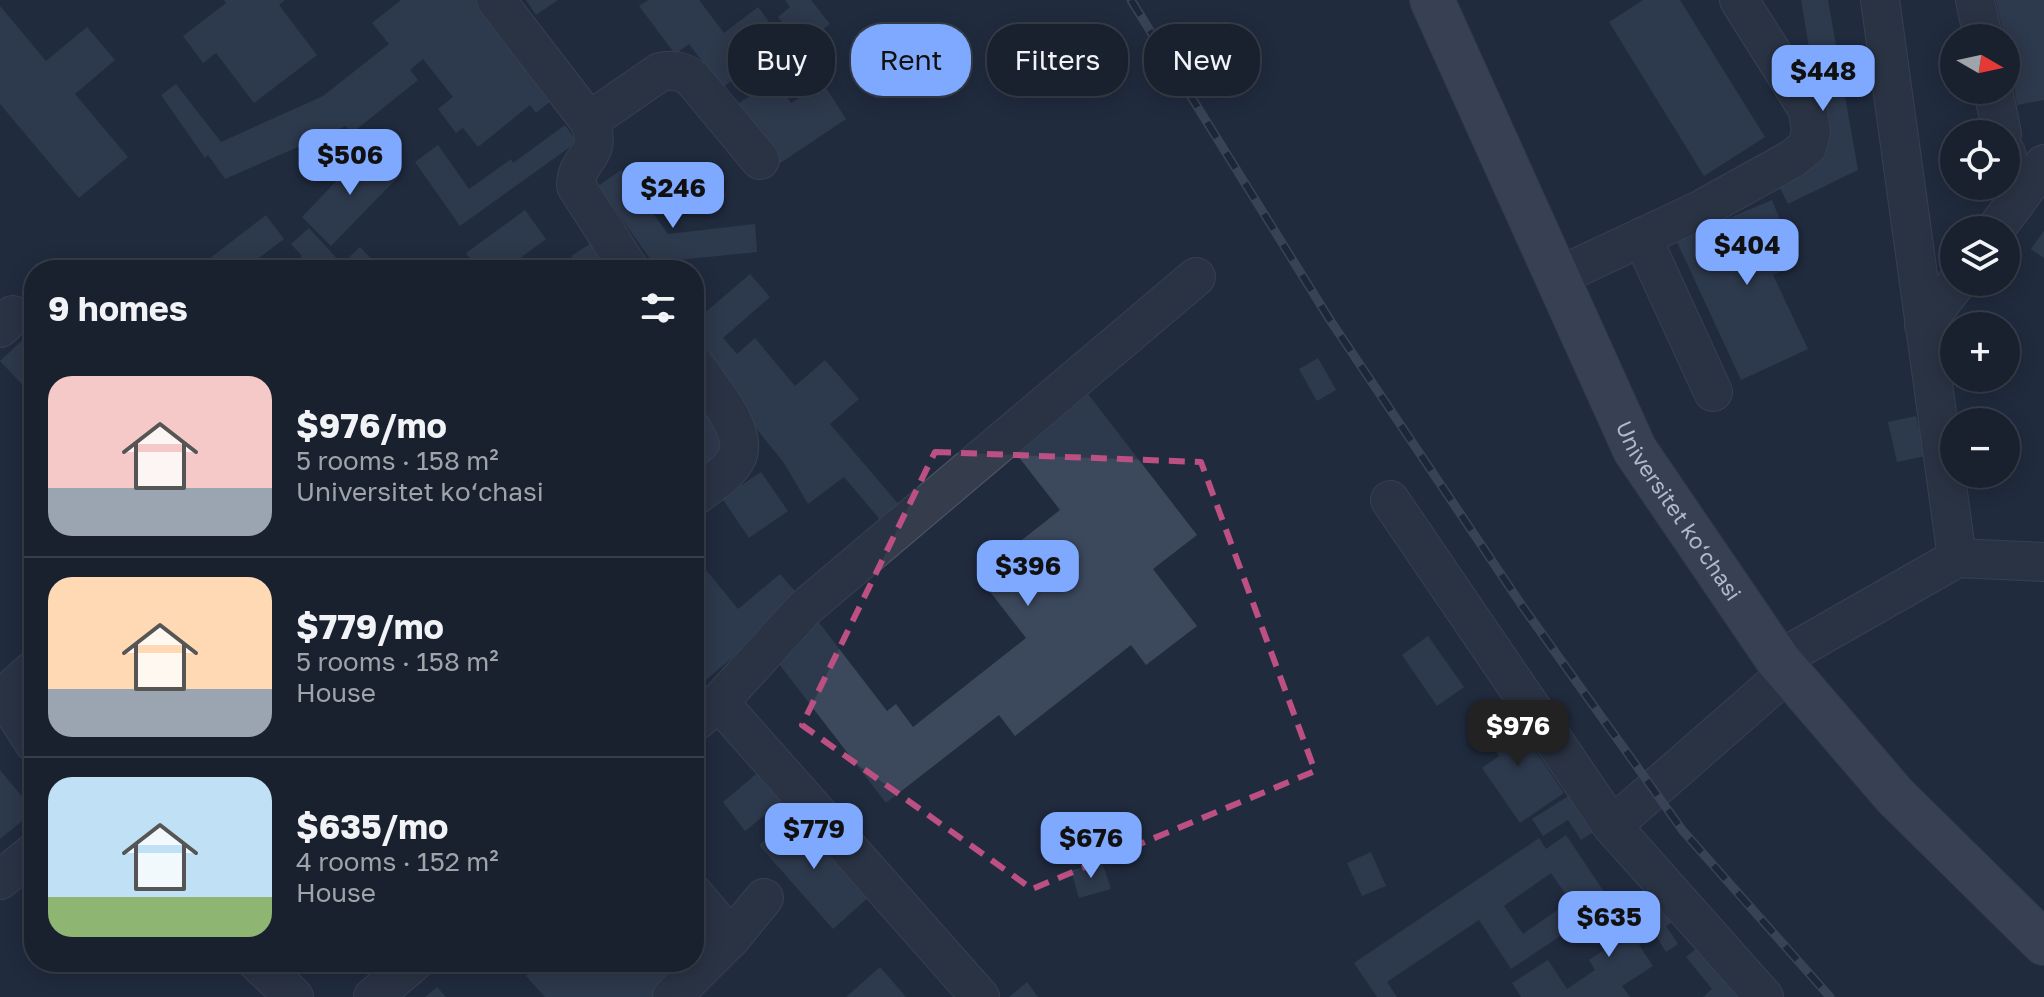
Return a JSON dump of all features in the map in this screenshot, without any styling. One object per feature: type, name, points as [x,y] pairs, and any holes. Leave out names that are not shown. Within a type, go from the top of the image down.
[{"type":"main road","name":"Universitet kо‘chasi","points":[[1432,0],[1635,450],[1783,666],[1895,796],[2044,943]]},
{"type":"street","points":[[496,0],[589,121],[595,135],[594,144],[578,173],[576,186],[624,260]]},
{"type":"street","points":[[1557,277],[1713,203],[1792,159],[1807,147],[1811,132],[1808,110],[1739,0]]},
{"type":"street","points":[[1880,0],[1957,558]]},
{"type":"street","points":[[1975,0],[1980,24]]},
{"type":"street","points":[[589,121],[660,72],[671,70],[692,78],[760,160]]},
{"type":"street","points":[[2006,216],[2044,164]]},
{"type":"street","points":[[1642,237],[1713,392]]},
{"type":"street","points":[[980,997],[706,712],[805,608],[1196,277]]},
{"type":"street","points":[[1924,325],[1946,296]]},
{"type":"street","points":[[704,379],[734,423],[741,439],[736,459],[704,489]]},
{"type":"street","points":[[1390,500],[1612,826],[1764,997]]},
{"type":"street","points":[[1612,826],[1783,666],[1957,558],[2044,562]]},
{"type":"street","points":[[24,676],[2,690],[24,726]]},
{"type":"street","points":[[0,880],[24,860]]},
{"type":"street","points":[[704,965],[764,898]]},
{"type":"street","points":[[704,906],[731,938]]},
{"type":"street","points":[[268,972],[294,997]]},
{"type":"street","points":[[371,985],[395,972]]},
{"type":"street","points":[[672,997],[697,972]]},
{"type":"highlighted area","points":[[935,452],[1201,462],[1315,771],[1032,889],[802,725]]},
{"type":"building","points":[[224,0],[285,0],[279,5],[317,55],[254,103],[216,53],[203,63],[183,36],[226,3]]},
{"type":"building","points":[[401,0],[480,0],[552,100],[536,113],[530,105],[478,147],[463,128],[456,133],[438,109],[453,97],[423,59],[410,70],[418,80],[352,133],[346,126],[225,179],[208,155],[205,158],[161,95],[176,84],[221,142],[323,96],[389,44],[372,23]]},
{"type":"building","points":[[526,0],[558,0],[536,15]]},
{"type":"building","points":[[648,0],[699,0],[724,33],[728,30],[728,84],[722,88],[689,44],[675,54],[639,6]]},
{"type":"building","points":[[785,0],[811,0],[830,24],[784,24],[778,17],[790,7]]},
{"type":"building","points":[[1643,0],[1680,0],[1765,137],[1704,176],[1609,22]]},
{"type":"building","points":[[1801,0],[1828,0],[1858,170],[1788,204],[1776,180],[1824,137]]},
{"type":"building","points":[[1996,0],[2044,0],[2044,100],[2017,105],[2020,104],[2020,24],[2001,24]]},
{"type":"building","points":[[0,6],[46,61],[87,27],[115,60],[75,94],[128,157],[79,198],[0,104]]},
{"type":"building","points":[[758,7],[771,24],[736,24]]},
{"type":"building","points":[[750,96],[787,96],[791,103],[802,96],[831,96],[846,119],[776,166],[736,105]]},
{"type":"building","points":[[565,125],[577,142],[460,226],[415,162],[438,145],[469,189],[511,159],[513,163]]},
{"type":"building","points":[[364,152],[376,164],[382,158],[400,175],[331,246],[302,217]]},
{"type":"building","points":[[621,170],[668,234],[755,224],[757,252],[651,260],[598,186]]},
{"type":"building","points":[[1772,200],[1798,264],[1773,275],[1808,349],[1741,380],[1676,240]]},
{"type":"building","points":[[525,210],[546,239],[518,260],[471,260],[466,253]]},
{"type":"building","points":[[266,215],[284,239],[256,260],[208,260]]},
{"type":"building","points":[[309,228],[338,260],[298,260],[302,256],[291,244]]},
{"type":"building","points":[[2044,231],[2044,258],[2031,249]]},
{"type":"building","points":[[590,244],[600,260],[573,260],[571,256]]},
{"type":"building","points":[[360,247],[372,260],[346,260]]},
{"type":"building","points":[[750,274],[770,297],[723,338],[737,354],[755,338],[795,386],[825,360],[859,399],[830,424],[901,507],[882,522],[844,477],[808,504],[784,463],[704,364],[704,313]]},
{"type":"building","points":[[24,338],[24,387],[0,361]]},
{"type":"building","points":[[1318,358],[1336,390],[1317,401],[1299,369]]},
{"type":"building","points":[[1088,394],[1197,535],[1153,569],[1197,626],[1146,665],[1131,645],[1015,736],[999,715],[886,803],[769,651],[814,616],[887,711],[896,704],[913,727],[1026,638],[977,575],[1060,510],[1014,451]]},
{"type":"building","points":[[704,409],[736,449],[704,476]]},
{"type":"building","points":[[1916,416],[1925,456],[1897,462],[1888,422]]},
{"type":"building","points":[[761,472],[788,511],[749,538],[722,498]]},
{"type":"building","points":[[707,571],[738,609],[780,574],[802,599],[704,682],[704,574]]},
{"type":"building","points":[[1428,636],[1464,687],[1437,706],[1402,655]]},
{"type":"building","points":[[1506,707],[1564,793],[1520,823],[1482,768],[1499,756],[1479,725]]},
{"type":"building","points":[[0,770],[24,799],[24,819],[0,839]]},
{"type":"building","points":[[761,770],[785,799],[745,831],[723,802]]},
{"type":"building","points":[[1578,790],[1602,827],[1581,840],[1568,820],[1543,836],[1532,819]]},
{"type":"building","points":[[795,813],[869,897],[833,929],[759,845]]},
{"type":"building","points":[[1566,835],[1611,902],[1511,969],[1479,920],[1387,982],[1397,997],[1377,997],[1354,963],[1539,838],[1546,849]],"holes":[[[1551,873],[1570,901],[1523,934],[1504,906]]]},
{"type":"building","points":[[1371,852],[1386,886],[1362,896],[1347,863]]},
{"type":"building","points":[[1102,862],[1111,889],[1079,898],[1071,871]]},
{"type":"building","points":[[1668,895],[1681,916],[1666,926],[1678,944],[1666,952],[1655,934],[1639,945],[1653,966],[1622,986],[1630,997],[1521,997],[1512,983],[1548,960],[1567,989],[1595,970],[1589,960],[1612,945],[1606,936]]},
{"type":"building","points":[[1708,939],[1748,989],[1738,997],[1703,997],[1712,989],[1686,957]]},
{"type":"building","points":[[880,967],[906,997],[846,997]]},
{"type":"building","points":[[277,972],[299,972],[287,983]]},
{"type":"building","points":[[530,972],[684,972],[655,997],[545,997],[526,976]]},
{"type":"building","points":[[1027,982],[1038,997],[1009,997]]},
{"type":"building","points":[[437,987],[446,997],[425,997]]},
{"type":"railway","points":[[1131,0],[1330,320],[1523,607],[1683,831],[1830,997]]}]
